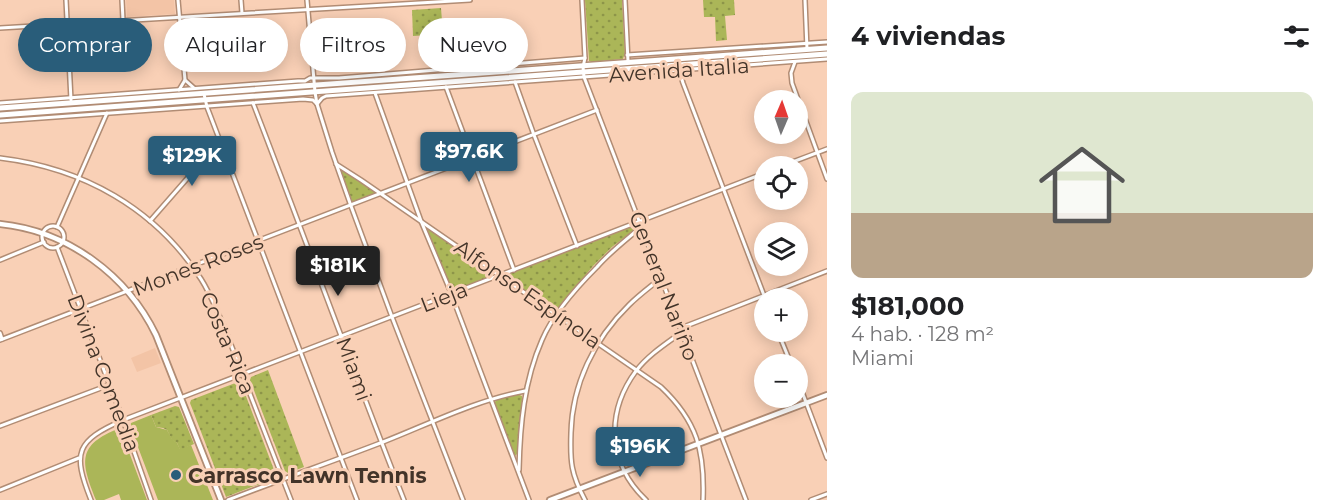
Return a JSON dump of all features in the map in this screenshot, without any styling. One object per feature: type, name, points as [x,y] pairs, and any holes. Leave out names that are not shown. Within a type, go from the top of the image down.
[{"type":"main road","name":"Avenida Italia","points":[[0,116],[139,108],[288,87],[317,90],[341,87],[359,79],[584,61],[595,64],[628,58],[806,46],[827,48]]},
{"type":"main road","name":"Avenida Italia","points":[[0,108],[142,96],[173,96],[206,100],[289,94],[310,88],[317,90],[341,87],[352,92],[827,54]]},
{"type":"street","points":[[66,0],[67,18]]},
{"type":"street","points":[[122,0],[123,18]]},
{"type":"street","points":[[173,96],[179,91],[184,80],[178,0]]},
{"type":"street","points":[[241,0],[242,13]]},
{"type":"street","points":[[308,0],[317,104],[351,206],[463,500]]},
{"type":"street","points":[[152,19],[470,0]]},
{"type":"street","points":[[582,0],[584,75]]},
{"type":"street","points":[[625,0],[628,58]]},
{"type":"street","points":[[805,0],[806,46]]},
{"type":"street","points":[[362,1],[363,6]]},
{"type":"street","points":[[0,28],[18,27]]},
{"type":"street","name":"Avenida Italia","points":[[806,46],[827,42]]},
{"type":"street","name":"Avenida Italia","points":[[352,92],[375,93],[584,75],[604,77],[680,67],[827,59]]},
{"type":"street","points":[[795,62],[791,74],[792,83],[827,179]]},
{"type":"street","name":"Avenida Italia","points":[[595,64],[596,71]]},
{"type":"street","points":[[680,67],[682,83],[761,288]]},
{"type":"street","points":[[69,72],[71,101]]},
{"type":"street","name":"General Nariño","points":[[584,75],[746,500]]},
{"type":"street","name":"Avenida Italia","points":[[142,96],[314,78],[341,87]]},
{"type":"street","points":[[184,80],[206,100],[357,500]]},
{"type":"street","points":[[515,82],[577,246]]},
{"type":"street","points":[[288,87],[289,94]]},
{"type":"street","name":"Avenida Italia","points":[[206,100],[253,103],[303,99],[313,100],[317,104],[341,87]]},
{"type":"street","points":[[446,87],[514,270]]},
{"type":"street","points":[[375,93],[421,221],[529,500]]},
{"type":"street","name":"Avenida Italia","points":[[0,103],[71,101]]},
{"type":"street","name":"Miami","points":[[253,103],[404,500]]},
{"type":"street","points":[[57,227],[107,110]]},
{"type":"street","name":"Avenida Italia","points":[[0,121],[107,110]]},
{"type":"street","name":"Mones Roses","points":[[1,340],[597,111]]},
{"type":"street","points":[[150,221],[220,141]]},
{"type":"street","points":[[808,156],[827,149]]},
{"type":"street","name":"Costa Rica","points":[[0,158],[42,165],[79,177],[112,194],[150,221],[172,243],[210,296],[223,324],[291,500]]},
{"type":"street","name":"Alfonso Espínola","points":[[336,164],[638,369],[661,387],[677,403],[696,434],[704,469],[703,500]]},
{"type":"street","name":"Lieja","points":[[80,458],[90,438],[123,420],[754,177]]},
{"type":"street","points":[[0,224],[25,228],[63,242],[96,261],[129,292],[153,328],[220,500]]},
{"type":"street","points":[[519,472],[525,392],[542,338],[557,315],[596,267],[642,226]]},
{"type":"street","points":[[49,227],[57,227],[64,235],[63,242],[57,247],[50,247],[44,242],[43,234],[49,227]]},
{"type":"street","points":[[0,260],[44,242]]},
{"type":"street","name":"Divina Comedia","points":[[57,247],[151,500]]},
{"type":"street","points":[[786,288],[827,271]]},
{"type":"street","points":[[585,500],[574,479],[571,462],[572,414],[583,372],[598,343],[628,306],[662,278]]},
{"type":"street","points":[[646,500],[624,472],[615,445],[615,425],[624,392],[638,369],[682,330],[754,301]]},
{"type":"street","points":[[0,333],[1,340]]},
{"type":"street","points":[[0,426],[109,385]]},
{"type":"street","points":[[228,500],[491,400],[525,392]]},
{"type":"street","points":[[808,403],[827,395]]},
{"type":"street","points":[[808,405],[825,446],[827,458]]},
{"type":"street","points":[[550,500],[794,408]]},
{"type":"street","points":[[0,490],[80,458],[81,471],[90,500]]},
{"type":"street","points":[[811,500],[827,494]]},
{"type":"shaded area","points":[[126,0],[174,0],[175,14],[127,17]]},
{"type":"shaded area","points":[[155,348],[161,363],[137,372],[131,358]]},
{"type":"green space","points":[[585,0],[622,0],[625,53],[623,59],[589,61]]},
{"type":"green space","points":[[703,0],[734,0],[735,15],[725,16],[727,40],[716,41],[715,17],[704,17]]},
{"type":"green space","points":[[441,8],[442,18],[418,18],[418,36],[413,36],[412,10]]},
{"type":"green space","points":[[340,168],[376,191],[376,194],[359,201],[352,201]]},
{"type":"green space","points":[[634,225],[633,231],[593,266],[556,311],[506,278],[507,274]]},
{"type":"green space","points":[[429,227],[496,275],[452,291],[427,229]]},
{"type":"green space","points":[[268,370],[304,467],[288,473],[285,471],[250,380],[251,377]]},
{"type":"green space","points":[[238,382],[241,383],[276,475],[275,478],[226,497],[190,403],[191,400]]},
{"type":"green space","points":[[517,394],[522,396],[522,400],[515,456],[494,404],[496,400]]},
{"type":"green space","points":[[175,406],[179,407],[194,444],[180,450],[167,430],[156,427],[151,415]]},
{"type":"green space","name":"Carrasco Lawn Tennis","points":[[151,415],[156,427],[167,430],[180,449],[191,445],[213,500],[158,500],[130,426],[131,423]]},
{"type":"green space","points":[[120,428],[147,500],[121,500],[119,494],[104,500],[96,500],[91,487],[85,465],[89,448],[106,434]]},
{"type":"place","name":"Carrasco Lawn Tennis","points":[[176,475]]}]
